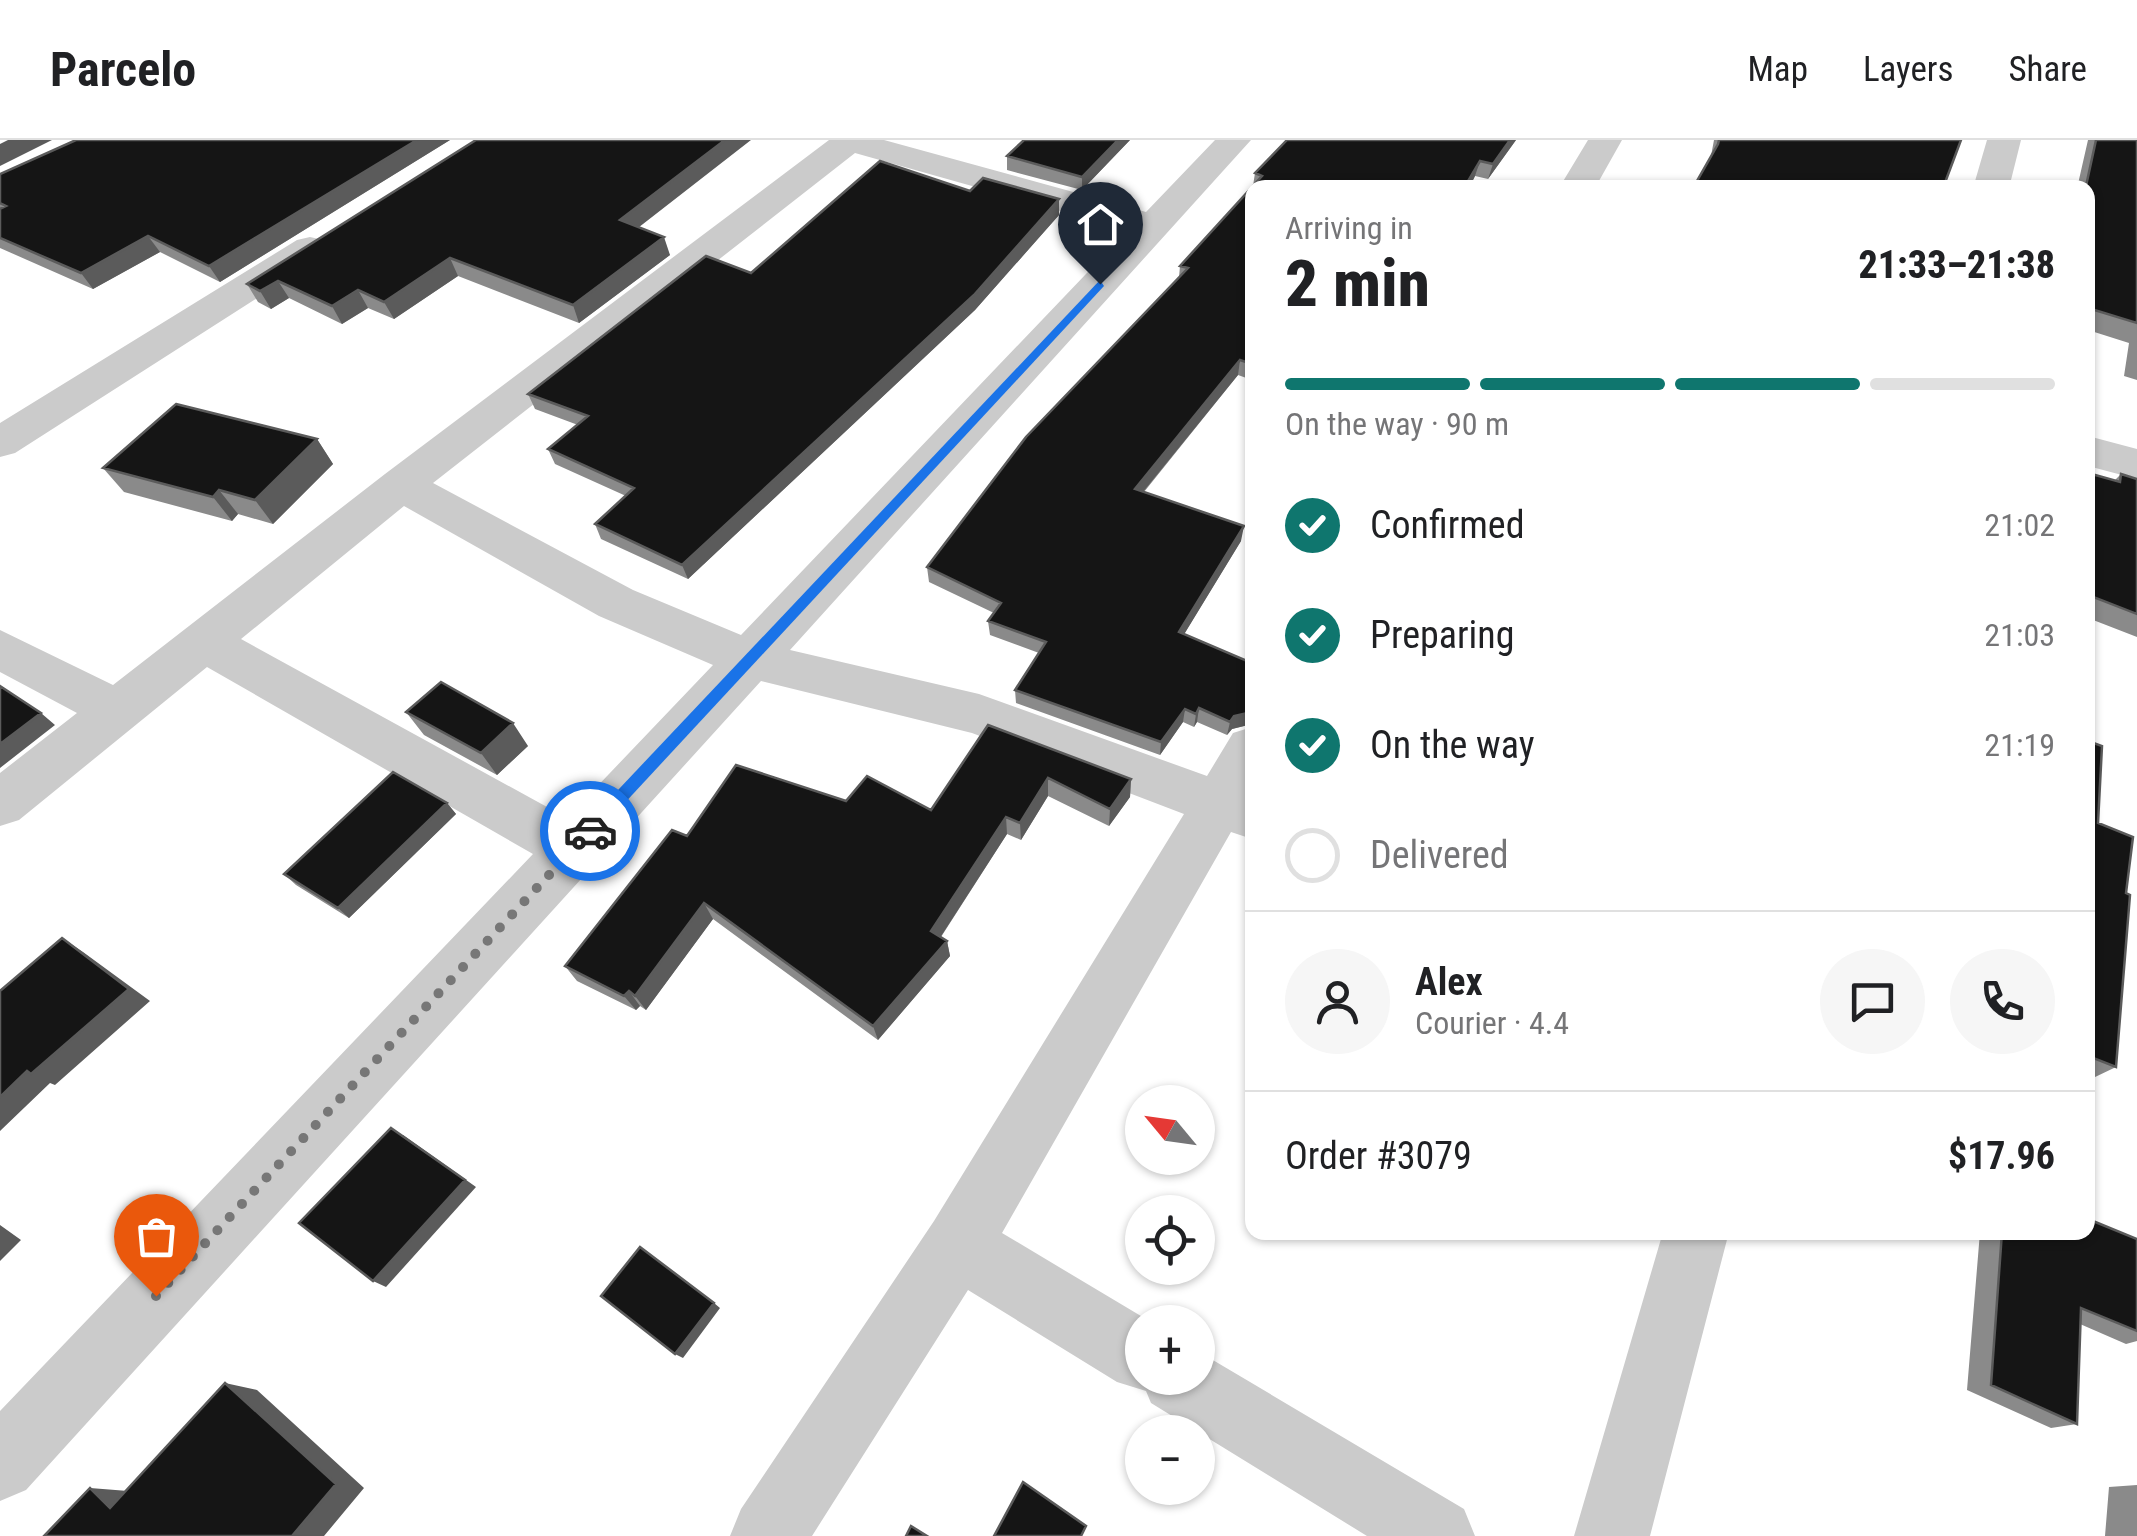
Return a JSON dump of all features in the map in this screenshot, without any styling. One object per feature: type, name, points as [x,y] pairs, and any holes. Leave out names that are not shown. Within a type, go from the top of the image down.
[{"type":"street","points":[[0,1464],[1234,140]]},
{"type":"street","points":[[1582,180],[1605,140]]},
{"type":"street","points":[[1993,180],[2004,140]]},
{"type":"street","points":[[0,804],[401,485],[850,141],[1154,226]]},
{"type":"street","points":[[0,443],[349,224]]},
{"type":"street","points":[[2095,453],[2137,464]]},
{"type":"street","points":[[401,485],[616,603],[748,659],[978,714],[1237,809]]},
{"type":"street","points":[[202,641],[573,849]]},
{"type":"street","points":[[0,648],[117,711]]},
{"type":"street","points":[[768,1536],[1237,809],[1245,776]]},
{"type":"street","points":[[1612,1536],[1694,1240]]},
{"type":"street","points":[[958,1245],[1125,1347]]},
{"type":"street","points":[[1204,1395],[1436,1536]]},
{"type":"building","points":[[76,140],[417,140],[209,266],[148,236],[81,273],[0,238],[0,209],[6,206],[0,203],[0,174]]},
{"type":"building","points":[[476,140],[725,140],[620,220],[664,237],[573,305],[450,258],[384,302],[358,290],[332,306],[278,281],[260,291],[247,284]]},
{"type":"building","points":[[1024,140],[1118,140],[1082,177],[1007,156]]},
{"type":"building","points":[[1287,140],[1510,140],[1493,164],[1480,161],[1469,180],[1258,180],[1262,176],[1255,173]]},
{"type":"building","points":[[1719,140],[1961,140],[1946,180],[1698,180]]},
{"type":"building","points":[[2096,140],[2137,140],[2137,323],[2095,310],[2095,180],[2087,180]]},
{"type":"building","points":[[880,161],[970,191],[983,178],[1059,199],[974,295],[682,565],[595,524],[634,488],[548,449],[588,416],[528,394],[706,256],[751,273]]},
{"type":"building","points":[[1245,195],[1245,362],[1240,360],[1135,489],[1244,526],[1179,632],[1245,660],[1245,714],[1234,716],[1230,722],[1199,708],[1196,714],[1185,709],[1161,742],[1015,690],[1046,642],[988,621],[1001,603],[927,567],[1026,437],[1188,268],[1180,266]]},
{"type":"building","points":[[176,404],[317,439],[255,500],[219,490],[213,497],[103,468]]},
{"type":"building","points":[[2121,474],[2137,479],[2137,614],[2095,598],[2095,475],[2120,482]]},
{"type":"building","points":[[441,682],[513,723],[481,753],[406,712]]},
{"type":"building","points":[[0,686],[41,713],[0,744]]},
{"type":"building","points":[[988,725],[1131,779],[1110,809],[1048,778],[1020,823],[1006,817],[931,931],[947,941],[873,1026],[704,903],[635,996],[629,991],[624,996],[565,966],[672,830],[687,836],[736,765],[846,801],[867,776],[931,810]]},
{"type":"building","points":[[2095,744],[2102,746],[2098,823],[2133,837],[2116,1067],[2095,1059]]},
{"type":"building","points":[[393,772],[447,803],[338,908],[284,874]]},
{"type":"building","points":[[62,938],[129,989],[0,1097],[0,991]]},
{"type":"building","points":[[391,1128],[465,1180],[373,1281],[299,1223]]},
{"type":"building","points":[[2095,1222],[2137,1239],[2137,1331],[2081,1308],[2077,1424],[1991,1385],[2001,1240],[2095,1240]]},
{"type":"building","points":[[640,1247],[714,1303],[675,1354],[601,1296]]},
{"type":"building","points":[[225,1383],[336,1484],[292,1536],[44,1536],[90,1488],[110,1508]]},
{"type":"building","points":[[1023,1482],[1086,1526],[1081,1536],[994,1536]]},
{"type":"building","points":[[911,1526],[927,1536],[906,1536]]},
{"type":"way so far","points":[[156,1296],[590,831]]},
{"type":"route","points":[[590,831],[1100,284]]}]
